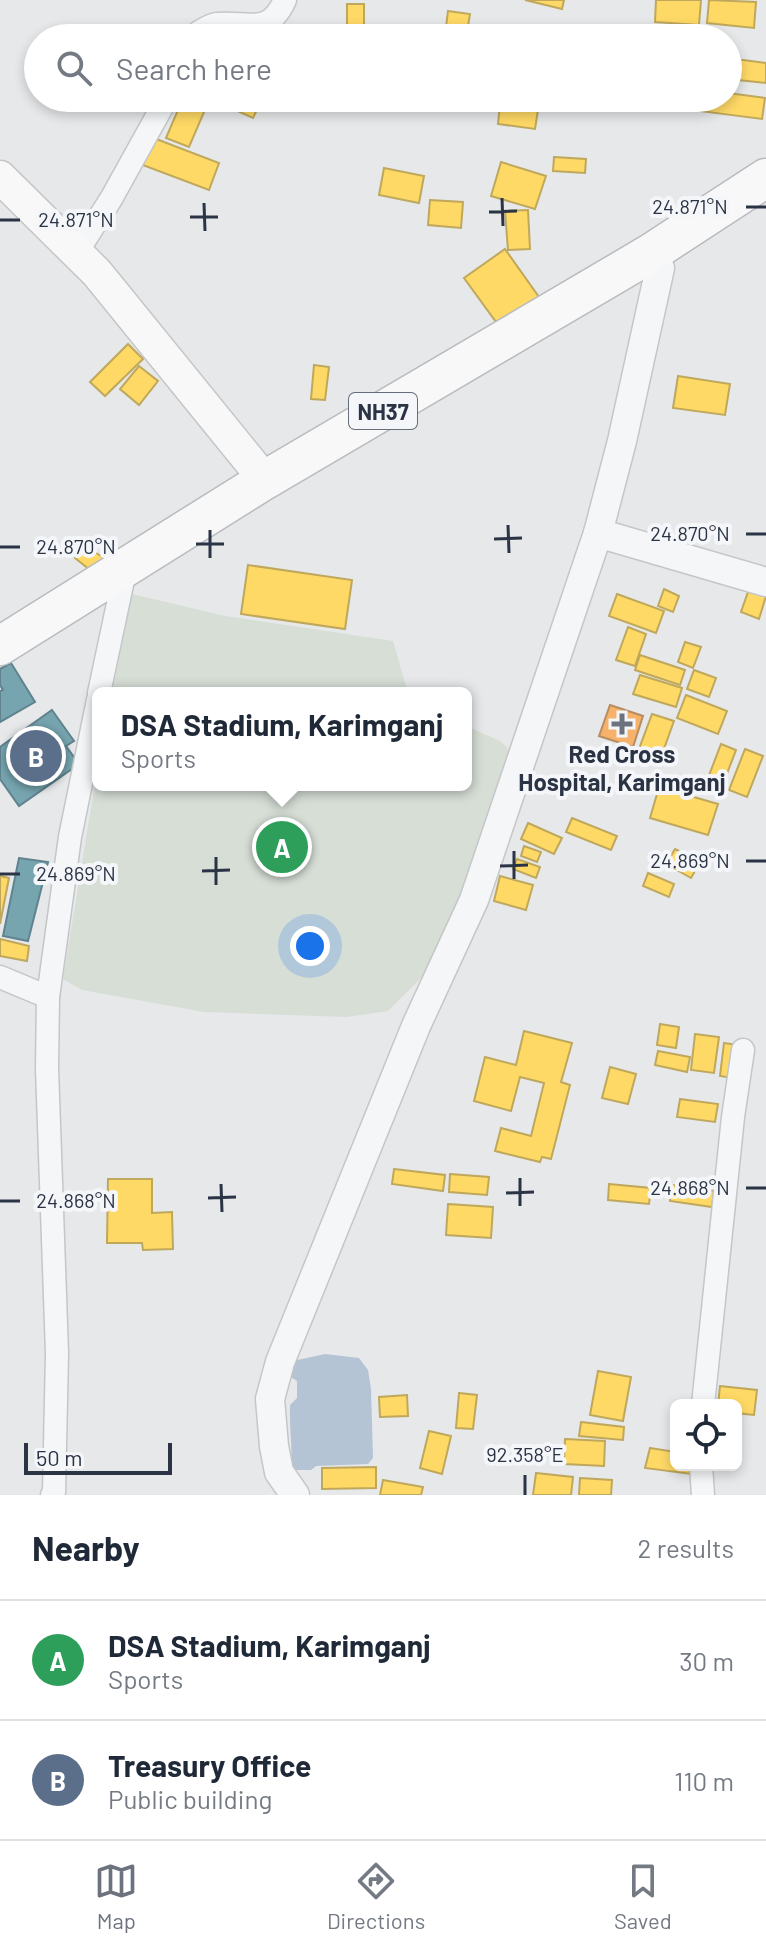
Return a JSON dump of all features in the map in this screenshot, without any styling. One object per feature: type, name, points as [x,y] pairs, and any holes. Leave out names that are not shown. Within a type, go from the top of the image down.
[{"type":"highway","name":"NH37","points":[[0,646],[265,480],[651,253],[766,178]]},
{"type":"main road","points":[[0,177],[97,273],[265,480]]},
{"type":"street","points":[[262,24],[278,16],[285,0]]},
{"type":"street","points":[[77,252],[133,162],[160,112]]},
{"type":"street","points":[[295,1495],[279,1472],[274,1446],[270,1399],[280,1362],[416,1026],[474,900],[598,533],[622,441],[660,268],[651,253]]},
{"type":"street","points":[[598,533],[766,582]]},
{"type":"street","points":[[100,687],[126,566]]},
{"type":"street","points":[[52,1495],[57,1353],[47,1068],[48,997],[70,837],[92,729]]},
{"type":"street","points":[[0,977],[48,997]]},
{"type":"street","points":[[704,1399],[733,1117],[743,1050]]},
{"type":"street","points":[[701,1471],[703,1495]]},
{"type":"shaded area","points":[[132,594],[225,616],[393,641],[406,687],[113,687]]},
{"type":"shaded area","points":[[472,729],[500,741],[515,755],[458,907],[429,970],[388,1011],[347,1017],[204,1012],[82,990],[63,979],[94,791],[472,791]]},
{"type":"water","points":[[325,1354],[359,1358],[368,1370],[373,1458],[368,1464],[291,1470],[290,1405],[297,1398],[297,1381],[289,1376],[288,1362]]},
{"type":"building: Homes","points":[[525,0],[564,0],[562,9]]},
{"type":"building: Homes","points":[[656,0],[701,0],[699,24],[655,22]]},
{"type":"building: Homes","points":[[709,0],[756,2],[754,28],[742,27],[742,24],[707,23]]},
{"type":"building: Homes","points":[[347,4],[364,4],[364,24],[347,24]]},
{"type":"building: Homes","points":[[448,11],[470,14],[468,24],[446,24]]},
{"type":"building: Homes","points":[[742,60],[766,63],[766,83],[742,80]]},
{"type":"building: Homes","points":[[742,95],[765,98],[762,119],[708,112],[742,112]]},
{"type":"building: Homes","points":[[177,112],[204,112],[189,147],[166,138]]},
{"type":"building: Homes","points":[[240,112],[256,112],[253,118]]},
{"type":"building: Homes","points":[[499,112],[538,112],[535,129],[498,124]]},
{"type":"building: Homes","points":[[151,137],[219,163],[209,190],[140,164]]},
{"type":"building: Homes","points":[[554,157],[586,159],[585,173],[553,171]]},
{"type":"building: Homes","points":[[501,162],[546,176],[535,209],[491,196]]},
{"type":"building: Homes","points":[[384,168],[424,176],[419,203],[379,195]]},
{"type":"building: Homes","points":[[430,200],[463,202],[461,228],[428,225]]},
{"type":"building: Homes","points":[[528,210],[530,249],[508,250],[505,211]]},
{"type":"building: Homes","points":[[505,249],[539,297],[499,326],[464,278]]},
{"type":"building: Homes","points":[[128,344],[143,359],[105,396],[90,382]]},
{"type":"building: Homes","points":[[314,365],[329,367],[325,400],[311,399]]},
{"type":"building: Homes","points":[[139,366],[158,381],[139,405],[120,389]]},
{"type":"building: Homes","points":[[678,376],[730,384],[725,415],[673,408]]},
{"type":"building: Homes","points":[[87,547],[104,558],[90,570],[75,558]]},
{"type":"building: Homes","points":[[248,565],[352,580],[345,629],[241,614]]},
{"type":"building: Homes","points":[[664,589],[679,596],[673,612],[658,606]]},
{"type":"building: Homes","points":[[749,589],[766,596],[759,619],[741,612]]},
{"type":"building: Homes","points":[[617,594],[664,611],[656,633],[609,616]]},
{"type":"building: Homes","points":[[628,627],[646,634],[635,666],[616,660]]},
{"type":"building: Homes","points":[[685,642],[701,647],[693,668],[678,662]]},
{"type":"building: Homes","points":[[640,655],[685,670],[680,685],[635,670]]},
{"type":"building: Homes","points":[[694,670],[716,678],[709,697],[687,689]]},
{"type":"building: Homes","points":[[640,675],[682,688],[676,707],[633,694]]},
{"type":"building: Homes","points":[[686,695],[727,711],[718,734],[677,718]]},
{"type":"building: Homes","points":[[652,714],[674,721],[661,757],[639,749]]},
{"type":"building: Homes","points":[[721,744],[736,750],[723,784],[708,778]]},
{"type":"building: Homes","points":[[745,749],[763,756],[747,797],[729,790]]},
{"type":"building: Homes","points":[[659,787],[718,804],[708,835],[650,818]]},
{"type":"building: Homes","points":[[572,818],[617,836],[611,850],[566,832]]},
{"type":"building: Homes","points":[[528,823],[562,838],[554,854],[521,839]]},
{"type":"building: Homes","points":[[524,846],[541,852],[537,862],[521,856]]},
{"type":"building: Homes","points":[[675,849],[700,862],[691,878],[666,864]]},
{"type":"building: Homes","points":[[517,859],[540,867],[536,878],[513,869]]},
{"type":"building: Homes","points":[[648,873],[674,884],[669,897],[643,886]]},
{"type":"building: Homes","points":[[0,876],[9,878],[0,924]]},
{"type":"building: Homes","points":[[500,876],[533,885],[526,910],[494,901]]},
{"type":"building: Homes","points":[[0,939],[29,946],[27,961],[0,956]]},
{"type":"building: Homes","points":[[660,1024],[679,1027],[676,1048],[657,1045]]},
{"type":"building: Homes","points":[[524,1031],[572,1043],[561,1082],[570,1085],[551,1159],[542,1157],[540,1162],[495,1151],[501,1128],[531,1136],[544,1083],[520,1077],[511,1111],[474,1101],[485,1057],[516,1065]]},
{"type":"building: Homes","points":[[695,1034],[719,1037],[714,1073],[691,1070]]},
{"type":"building: Homes","points":[[724,1043],[745,1046],[741,1079],[720,1076]]},
{"type":"building: Homes","points":[[658,1051],[690,1057],[687,1072],[655,1065]]},
{"type":"building: Homes","points":[[610,1067],[636,1074],[628,1104],[602,1098]]},
{"type":"building: Homes","points":[[680,1099],[718,1104],[715,1122],[677,1117]]},
{"type":"building: Homes","points":[[394,1169],[445,1175],[443,1191],[392,1184]]},
{"type":"building: Homes","points":[[450,1174],[489,1177],[487,1195],[449,1192]]},
{"type":"building: Homes","points":[[108,1179],[152,1179],[152,1213],[172,1212],[173,1249],[143,1250],[142,1243],[107,1243]]},
{"type":"building: Homes","points":[[609,1184],[651,1188],[649,1204],[608,1200]]},
{"type":"building: Homes","points":[[672,1185],[714,1191],[712,1207],[670,1201]]},
{"type":"building: Homes","points":[[448,1204],[493,1207],[491,1238],[446,1235]]},
{"type":"building: Homes","points":[[598,1371],[631,1377],[623,1421],[590,1415]]},
{"type":"building: Homes","points":[[720,1386],[757,1390],[754,1415],[742,1414],[742,1399],[719,1399]]},
{"type":"building: Homes","points":[[459,1393],[477,1395],[473,1429],[456,1428]]},
{"type":"building: Homes","points":[[407,1395],[408,1416],[380,1417],[379,1397]]},
{"type":"building: Homes","points":[[581,1422],[624,1427],[623,1440],[579,1436]]},
{"type":"building: Homes","points":[[429,1431],[451,1436],[442,1474],[420,1468]]},
{"type":"building: Homes","points":[[565,1439],[605,1441],[604,1466],[564,1464]]},
{"type":"building: Homes","points":[[650,1448],[670,1451],[670,1471],[700,1471],[699,1475],[645,1468]]},
{"type":"building: Homes","points":[[376,1467],[376,1488],[322,1489],[322,1468]]},
{"type":"building: Homes","points":[[536,1473],[573,1477],[571,1495],[533,1495]]},
{"type":"building: Homes","points":[[580,1478],[612,1480],[611,1495],[579,1495]]},
{"type":"building: Homes","points":[[383,1480],[423,1487],[421,1495],[380,1495]]},
{"type":"building: Health","points":[[610,705],[643,716],[633,747],[599,736]]},
{"type":"building: Public","points":[[11,663],[35,702],[0,722],[0,691],[3,690],[0,669]]},
{"type":"building: Public","points":[[52,710],[74,741],[66,746],[79,764],[19,806],[0,779],[0,747]]},
{"type":"building: Public","points":[[19,858],[48,862],[28,941],[3,936]]},
{"type":"place","name":"Red Cross Hospital, Karimganj","points":[[622,724]]},
{"type":"place","name":"Treasury Office","points":[[36,756]]},
{"type":"place","name":"DSA Stadium, Karimganj","points":[[282,847]]}]
